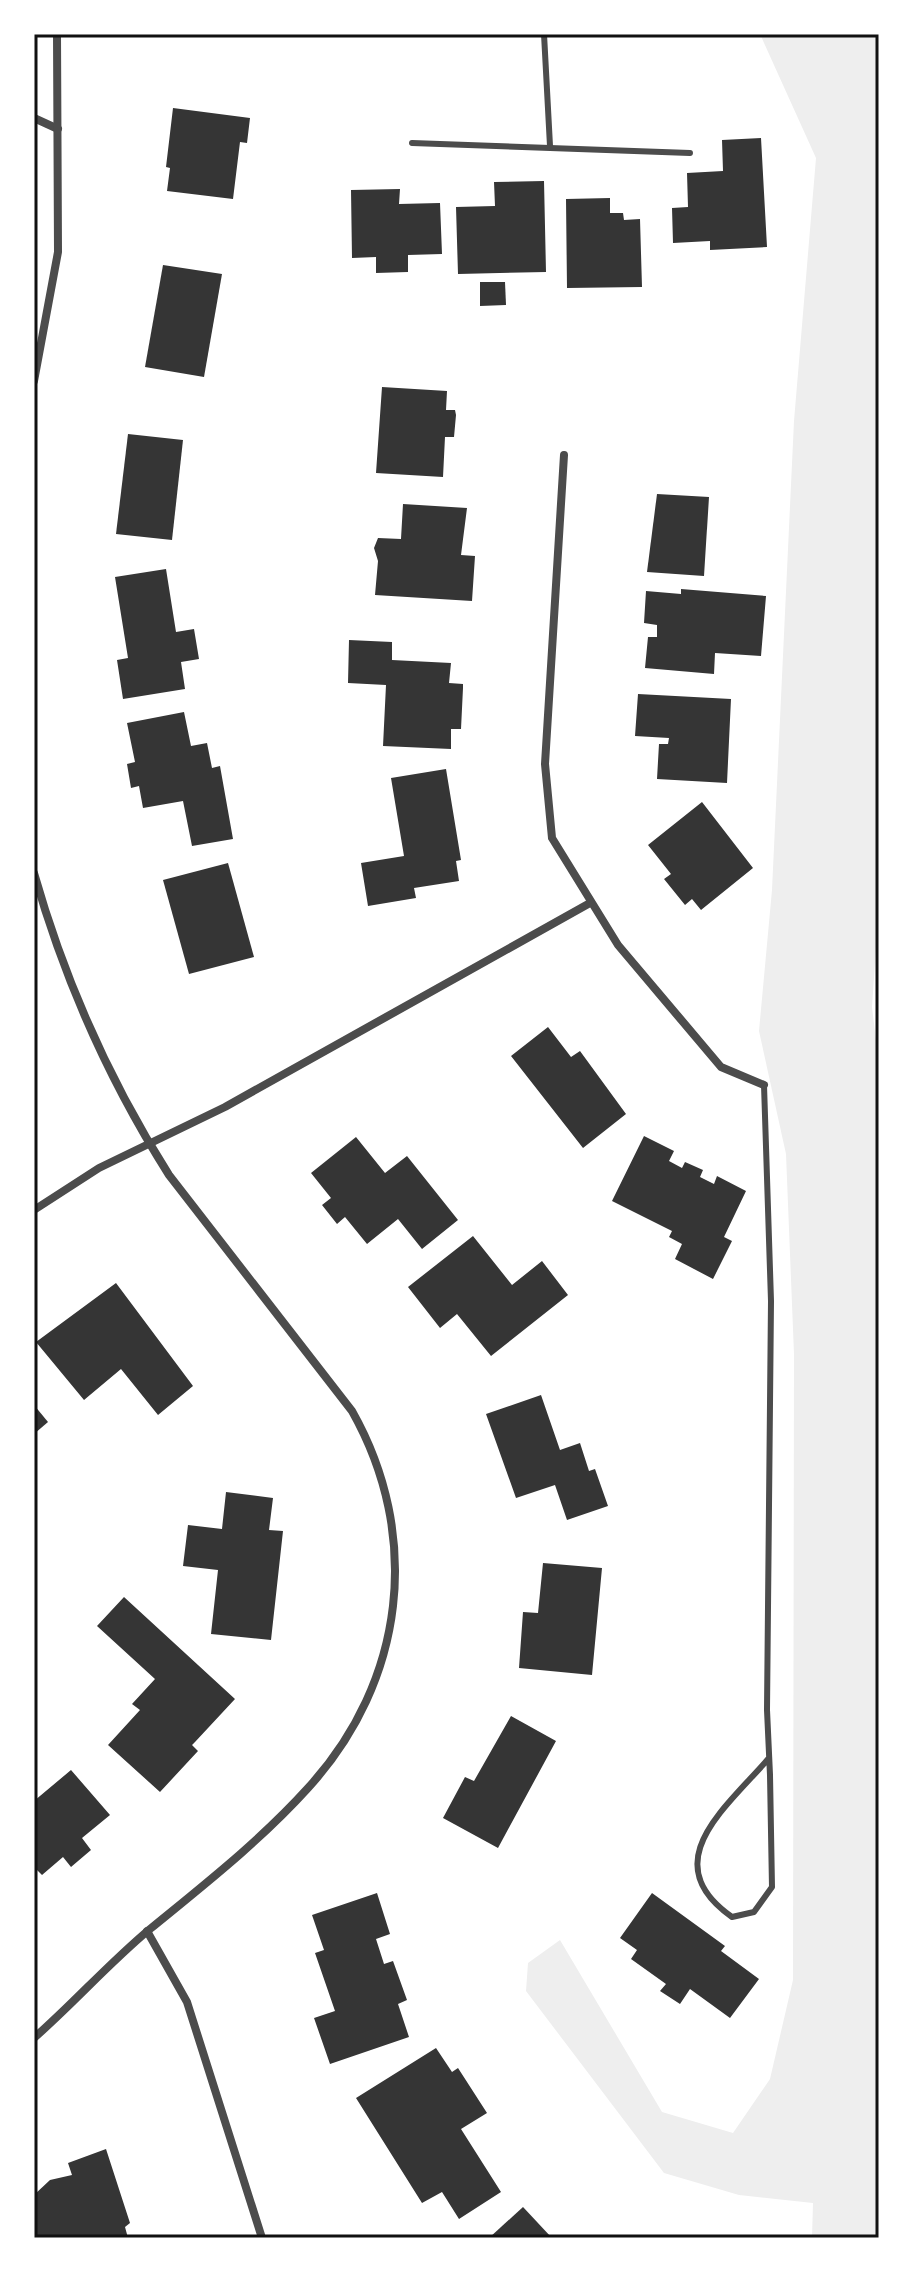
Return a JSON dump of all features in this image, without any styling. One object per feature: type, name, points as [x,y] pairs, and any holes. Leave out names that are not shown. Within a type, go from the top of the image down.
[{"type":"street","points":[[34,381],[58,252],[57,34]]},
{"type":"street","points":[[34,118],[58,129]]},
{"type":"street","points":[[564,455],[545,764],[552,838],[618,945],[721,1067],[764,1085]]},
{"type":"street","points":[[34,873],[67,980],[149,1144],[169,1175],[352,1411],[371,1445],[385,1483],[394,1522],[396,1562],[386,1643],[374,1682],[356,1720],[311,1785],[224,1872],[147,1931],[34,2038]]},
{"type":"street","points":[[34,1210],[99,1168],[225,1107],[590,903]]},
{"type":"street","points":[[147,1931],[187,2002],[262,2238]]},
{"type":"lane","points":[[544,34],[550,146]]},
{"type":"lane","points":[[412,143],[690,153]]},
{"type":"lane","points":[[764,1085],[771,1301],[767,1710],[769,1758],[772,1887],[754,1912],[732,1917],[710,1902],[695,1875],[703,1836],[769,1758]]},
{"type":"shaded area","points":[[760,34],[879,34],[879,903],[872,1007],[879,1066],[879,2238],[812,2238],[813,2203],[739,2195],[664,2173],[526,1991],[528,1963],[560,1940],[662,2112],[733,2133],[770,2079],[793,1980],[794,1354],[786,1154],[759,1031],[772,890],[794,421],[816,158]]},
{"type":"building","points":[[173,108],[250,118],[247,143],[240,142],[233,199],[167,191],[170,168],[166,167]]},
{"type":"building","points":[[761,138],[767,247],[710,250],[710,241],[673,243],[672,208],[688,207],[687,173],[723,171],[722,140]]},
{"type":"building","points":[[544,181],[546,272],[458,274],[456,207],[495,206],[494,182]]},
{"type":"building","points":[[400,189],[399,204],[440,203],[442,254],[408,255],[408,272],[376,273],[376,257],[352,258],[351,190]]},
{"type":"building","points":[[610,198],[610,213],[623,213],[624,220],[640,219],[642,287],[567,288],[566,199]]},
{"type":"building","points":[[163,265],[222,274],[204,377],[145,367]]},
{"type":"building","points":[[480,282],[505,282],[506,305],[480,306]]},
{"type":"building","points":[[382,387],[447,391],[446,410],[455,410],[456,415],[454,437],[445,437],[443,477],[376,473]]},
{"type":"building","points":[[128,434],[183,440],[172,540],[116,534]]},
{"type":"building","points":[[657,494],[709,497],[704,576],[647,572]]},
{"type":"building","points":[[403,504],[467,508],[461,555],[475,556],[472,601],[375,595],[378,561],[374,548],[378,538],[401,539]]},
{"type":"building","points":[[166,569],[176,632],[194,629],[199,659],[181,662],[185,689],[123,699],[117,660],[128,658],[115,577]]},
{"type":"building","points":[[681,589],[766,596],[761,656],[715,653],[714,674],[645,668],[648,637],[657,637],[657,625],[644,623],[646,591],[681,594]]},
{"type":"building","points":[[349,640],[392,642],[392,660],[451,663],[449,683],[463,684],[463,688],[461,729],[451,729],[451,749],[383,746],[386,685],[348,683]]},
{"type":"building","points":[[638,694],[731,699],[727,783],[657,779],[659,744],[668,744],[669,738],[635,736]]},
{"type":"building","points":[[184,712],[191,746],[207,743],[212,768],[220,766],[233,839],[192,846],[183,801],[143,808],[139,786],[131,788],[127,764],[135,762],[127,723]]},
{"type":"building","points":[[446,769],[461,860],[456,861],[459,881],[414,888],[416,898],[368,906],[361,863],[404,856],[391,778]]},
{"type":"building","points":[[702,802],[753,868],[701,910],[692,899],[685,905],[664,879],[671,874],[648,845]]},
{"type":"building","points":[[228,863],[254,957],[189,974],[163,880]]},
{"type":"building","points":[[548,1027],[571,1057],[580,1051],[626,1114],[583,1148],[511,1056]]},
{"type":"building","points":[[644,1136],[674,1151],[669,1161],[682,1168],[685,1162],[703,1170],[700,1177],[714,1184],[717,1176],[746,1191],[724,1237],[732,1241],[713,1279],[675,1259],[682,1244],[669,1237],[672,1231],[612,1201]]},
{"type":"building","points":[[356,1137],[385,1173],[407,1156],[458,1220],[422,1249],[398,1219],[367,1244],[345,1217],[337,1224],[322,1205],[331,1198],[311,1173]]},
{"type":"building","points":[[473,1236],[512,1285],[542,1261],[568,1295],[491,1356],[457,1314],[440,1328],[408,1287]]},
{"type":"building","points":[[116,1283],[193,1386],[158,1415],[121,1369],[84,1400],[36,1342]]},
{"type":"building","points":[[541,1395],[560,1450],[580,1443],[589,1471],[595,1469],[608,1506],[567,1520],[555,1485],[516,1498],[486,1414]]},
{"type":"building","points":[[34,1405],[48,1422],[34,1434]]},
{"type":"building","points":[[226,1492],[273,1498],[269,1530],[283,1531],[271,1640],[211,1634],[218,1570],[183,1566],[188,1525],[222,1529]]},
{"type":"building","points":[[543,1563],[602,1568],[592,1675],[519,1668],[523,1612],[538,1613]]},
{"type":"building","points":[[124,1597],[235,1699],[192,1745],[198,1751],[160,1792],[108,1745],[140,1710],[132,1704],[155,1679],[97,1626]]},
{"type":"building","points":[[511,1716],[556,1741],[498,1848],[443,1818],[465,1777],[474,1781]]},
{"type":"building","points":[[71,1770],[110,1815],[82,1838],[91,1850],[71,1867],[63,1857],[42,1875],[34,1867],[34,1801]]},
{"type":"building","points":[[377,1893],[390,1934],[376,1939],[384,1964],[393,1961],[407,2000],[398,2004],[409,2037],[330,2064],[314,2018],[335,2011],[315,1953],[324,1950],[312,1915]]},
{"type":"building","points":[[652,1893],[725,1946],[721,1951],[759,1979],[730,2018],[690,1989],[680,2004],[660,1991],[666,1984],[631,1959],[637,1950],[620,1938]]},
{"type":"building","points":[[436,2048],[452,2072],[458,2068],[487,2113],[461,2129],[501,2192],[459,2219],[442,2192],[422,2203],[356,2098]]},
{"type":"building","points":[[106,2149],[130,2223],[125,2227],[128,2238],[34,2238],[34,2195],[50,2180],[72,2175],[68,2163]]},
{"type":"building","points":[[523,2207],[552,2238],[489,2238]]}]
